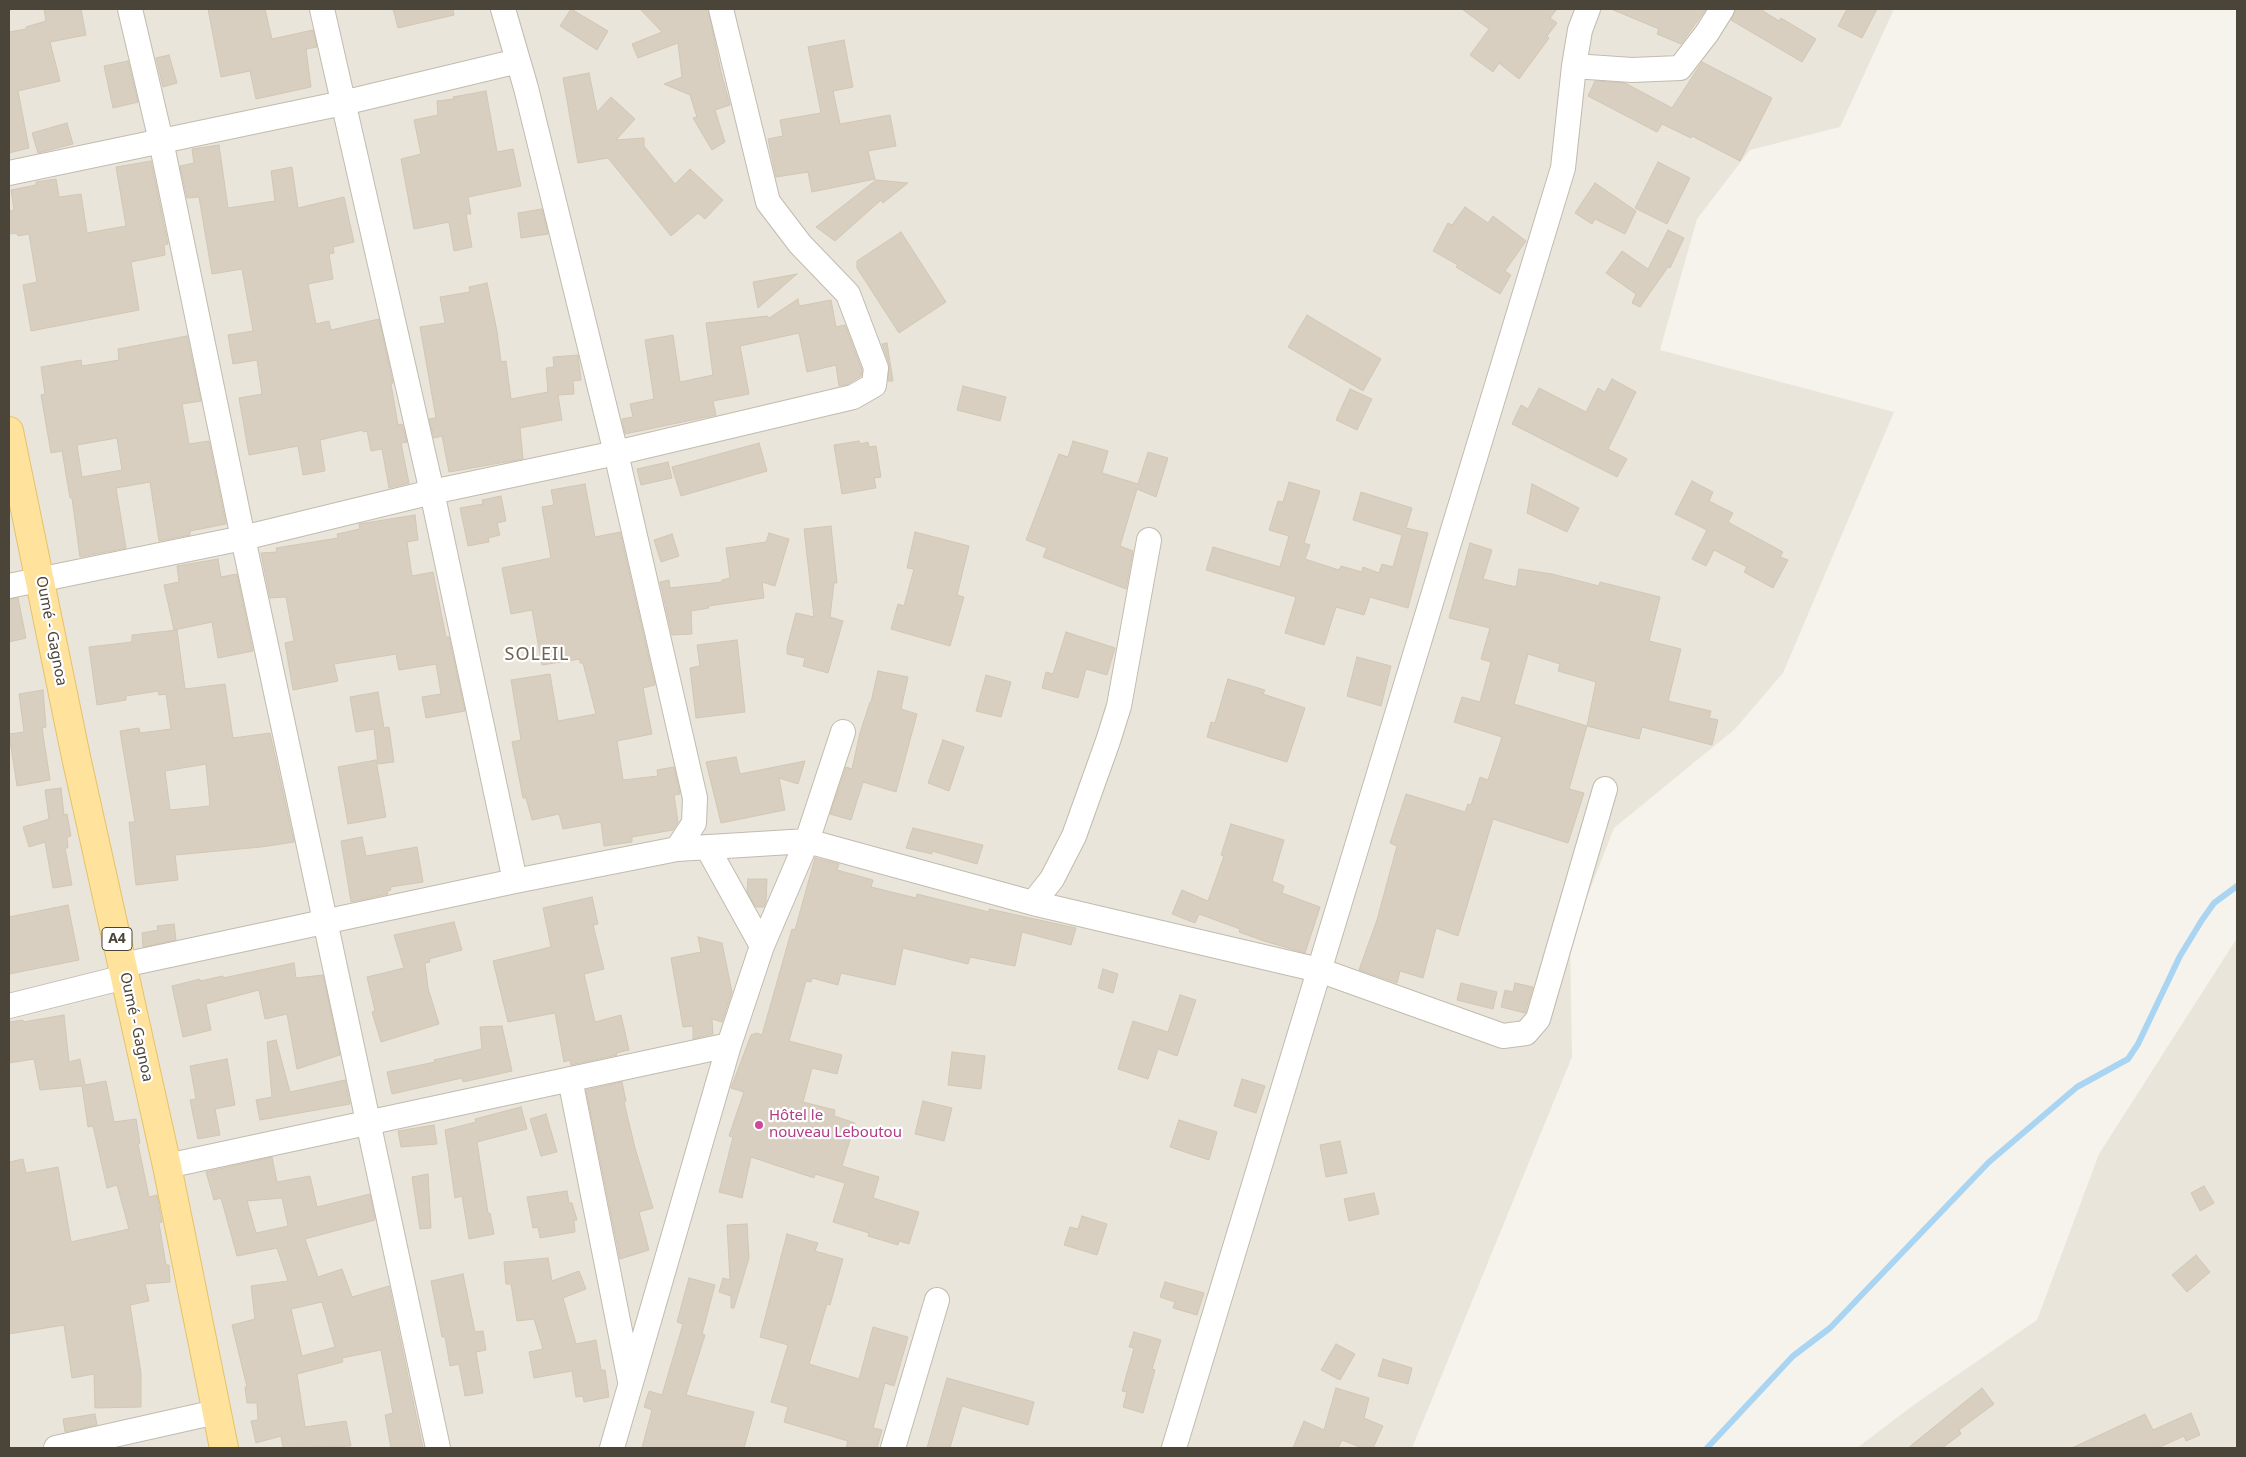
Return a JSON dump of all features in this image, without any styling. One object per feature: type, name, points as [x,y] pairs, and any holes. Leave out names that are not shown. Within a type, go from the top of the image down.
[{"type":"main road","name":"Oumé - Gagnoa","points":[[9,431],[41,579],[76,757],[167,1166],[224,1448]]},
{"type":"street","points":[[130,9],[161,141],[243,538],[438,1448]]},
{"type":"street","points":[[322,9],[432,492],[515,881]]},
{"type":"street","points":[[503,9],[518,61],[616,453],[696,798],[694,823],[677,849]]},
{"type":"street","points":[[9,586],[243,538],[432,492],[616,453],[852,397],[874,385],[876,368],[848,294],[800,244],[768,202],[721,9]]},
{"type":"street","points":[[1174,1448],[1563,168],[1574,66],[1580,30],[1588,9]]},
{"type":"street","points":[[1574,66],[1632,70],[1680,68],[1707,33],[1722,9]]},
{"type":"street","points":[[9,174],[343,103],[518,61]]},
{"type":"street","points":[[1033,903],[1052,879],[1074,836],[1119,706],[1149,540]]},
{"type":"street","points":[[612,1448],[728,1045],[762,946],[807,841],[843,732]]},
{"type":"street","points":[[9,1006],[124,971],[326,922],[515,881],[677,849],[807,841],[1033,903],[1319,970],[1503,1036],[1526,1034],[1538,1020],[1605,789]]},
{"type":"street","points":[[707,847],[762,946]]},
{"type":"street","points":[[167,1166],[728,1045]]},
{"type":"street","points":[[570,1079],[631,1385]]},
{"type":"street","points":[[893,1448],[937,1300]]},
{"type":"street","points":[[56,1448],[216,1412]]},
{"type":"shaded area","points":[[9,9],[1894,9],[1840,127],[1750,150],[1697,219],[1660,350],[1894,412],[1783,673],[1735,729],[1614,828],[1570,941],[1572,1057],[1412,1448],[9,1448]]},
{"type":"shaded area","points":[[2237,938],[2237,1448],[1857,1448],[1915,1404],[2037,1320],[2099,1154]]},
{"type":"building","points":[[44,9],[81,9],[86,35],[50,42],[60,81],[18,91],[29,148],[9,153],[9,32],[26,29],[26,27],[46,21]]},
{"type":"building","points":[[208,9],[265,9],[272,39],[313,30],[317,47],[306,49],[311,87],[256,99],[250,71],[221,77]]},
{"type":"building","points":[[393,9],[453,9],[454,15],[398,28]]},
{"type":"building","points":[[571,9],[608,31],[597,50],[560,26]]},
{"type":"building","points":[[640,9],[708,9],[730,105],[715,110],[725,142],[712,150],[693,118],[697,117],[690,95],[664,84],[682,77],[678,43],[638,58],[632,44],[662,32]]},
{"type":"building","points":[[1462,9],[1557,9],[1550,18],[1557,23],[1547,36],[1549,38],[1519,79],[1499,63],[1493,72],[1470,55],[1489,29]]},
{"type":"building","points":[[1611,9],[1706,9],[1681,44],[1657,34],[1659,29]]},
{"type":"building","points":[[1736,9],[1760,9],[1779,21],[1781,18],[1816,39],[1802,62],[1731,20]]},
{"type":"building","points":[[1847,9],[1877,9],[1862,38],[1838,26]]},
{"type":"building","points":[[844,40],[853,87],[833,91],[840,124],[890,115],[896,146],[868,151],[875,179],[812,192],[808,172],[776,177],[768,139],[783,136],[780,120],[821,113],[808,47]]},
{"type":"building","points":[[169,55],[177,83],[163,87],[156,58]]},
{"type":"building","points":[[128,61],[138,102],[113,108],[104,66]]},
{"type":"building","points":[[1702,62],[1772,98],[1740,161],[1692,136],[1691,138],[1662,124],[1657,132],[1588,96],[1595,81],[1625,83],[1672,108]]},
{"type":"building","points":[[589,73],[597,112],[611,97],[635,119],[616,140],[644,138],[644,146],[675,184],[690,169],[723,200],[705,219],[698,213],[671,236],[608,158],[578,163],[563,78]]},
{"type":"building","points":[[486,91],[497,152],[513,149],[521,186],[468,197],[471,214],[466,214],[472,247],[454,251],[449,222],[414,229],[401,159],[421,154],[414,120],[438,115],[437,101]]},
{"type":"building","points":[[67,123],[73,144],[38,153],[32,133]]},
{"type":"building","points":[[219,145],[228,208],[275,201],[271,171],[292,167],[298,208],[344,197],[354,242],[333,247],[334,253],[329,254],[333,279],[308,284],[316,324],[329,321],[331,330],[379,319],[393,383],[391,384],[398,425],[402,424],[407,442],[401,443],[409,483],[389,488],[382,449],[371,451],[367,431],[363,432],[362,430],[320,440],[325,471],[303,475],[298,446],[249,455],[239,398],[262,394],[257,360],[233,364],[228,335],[253,331],[242,269],[212,274],[199,197],[187,198],[180,166],[194,163],[192,149]]},
{"type":"building","points":[[151,161],[168,244],[164,245],[165,255],[131,262],[139,310],[31,331],[23,285],[37,282],[29,234],[18,236],[17,233],[9,234],[9,211],[14,210],[11,190],[36,185],[36,182],[56,179],[59,197],[81,194],[87,233],[126,226],[116,167]]},
{"type":"building","points":[[1658,162],[1690,178],[1667,224],[1635,208]]},
{"type":"building","points":[[876,180],[908,183],[883,203],[881,200],[835,241],[816,227]]},
{"type":"building","points":[[1595,183],[1636,211],[1625,234],[1595,219],[1592,224],[1575,213]]},
{"type":"building","points":[[1465,207],[1488,223],[1493,216],[1526,241],[1505,271],[1511,275],[1500,294],[1456,267],[1458,265],[1433,251],[1448,223],[1452,225]]},
{"type":"building","points":[[542,209],[548,234],[521,238],[518,213]]},
{"type":"building","points":[[1668,230],[1684,238],[1670,268],[1668,267],[1640,307],[1632,303],[1636,294],[1606,273],[1622,251],[1648,269]]},
{"type":"building","points":[[901,232],[946,302],[899,333],[857,268],[857,261]]},
{"type":"building","points":[[797,274],[758,308],[753,282]]},
{"type":"building","points":[[487,283],[501,362],[506,361],[511,399],[548,392],[546,368],[554,367],[553,357],[578,355],[581,380],[573,381],[574,394],[558,395],[562,420],[520,428],[523,459],[449,472],[442,436],[434,438],[429,419],[436,418],[420,327],[445,323],[440,297],[470,292],[469,287]]},
{"type":"building","points":[[798,299],[799,306],[831,300],[836,327],[845,325],[862,370],[861,376],[848,384],[839,386],[836,365],[807,372],[799,333],[740,346],[749,394],[713,401],[716,415],[625,434],[622,419],[633,417],[630,404],[654,399],[645,340],[673,335],[680,382],[713,375],[706,323],[767,316],[769,318]]},
{"type":"building","points":[[1307,315],[1381,359],[1363,391],[1288,347]]},
{"type":"building","points":[[187,336],[201,401],[182,404],[189,444],[209,441],[226,524],[190,531],[190,535],[159,541],[150,482],[116,488],[126,548],[80,557],[72,498],[70,498],[62,451],[51,453],[41,395],[45,394],[41,367],[81,360],[82,366],[119,360],[118,349]],"holes":[[[117,438],[122,470],[82,477],[77,445]]]},
{"type":"building","points":[[887,343],[893,381],[888,381],[889,364],[882,344]]},
{"type":"building","points":[[1612,379],[1636,392],[1608,449],[1627,459],[1617,477],[1512,424],[1521,405],[1528,409],[1539,388],[1586,412],[1598,388],[1605,392]]},
{"type":"building","points":[[963,386],[1006,397],[1000,421],[957,410]]},
{"type":"building","points":[[1350,389],[1372,399],[1357,430],[1336,420]]},
{"type":"building","points":[[859,441],[860,444],[868,442],[869,447],[876,446],[881,477],[874,478],[876,488],[842,494],[834,445]]},
{"type":"building","points":[[1073,441],[1108,451],[1102,473],[1138,484],[1148,452],[1168,458],[1156,497],[1137,489],[1120,546],[1133,551],[1126,589],[1043,557],[1047,548],[1026,540],[1059,454],[1068,457]]},
{"type":"building","points":[[759,443],[767,471],[681,496],[672,467]]},
{"type":"building","points":[[668,462],[672,478],[641,485],[637,469]]},
{"type":"building","points":[[1692,481],[1713,492],[1709,501],[1733,513],[1728,522],[1783,552],[1780,557],[1788,560],[1773,588],[1744,572],[1747,567],[1714,550],[1706,566],[1692,559],[1707,530],[1675,514]]},
{"type":"building","points":[[1289,482],[1320,491],[1304,543],[1310,545],[1305,559],[1339,570],[1341,566],[1362,572],[1363,567],[1379,573],[1382,564],[1393,567],[1402,535],[1353,520],[1361,492],[1412,508],[1406,528],[1428,533],[1408,608],[1370,597],[1364,615],[1336,607],[1324,645],[1285,633],[1296,597],[1206,570],[1213,547],[1280,567],[1289,536],[1269,530],[1278,501],[1283,502]]},
{"type":"building","points":[[585,484],[595,537],[620,532],[655,685],[643,688],[652,734],[617,741],[623,780],[658,776],[657,770],[674,767],[680,794],[674,795],[678,822],[673,830],[632,837],[632,842],[604,846],[601,822],[563,829],[559,814],[532,820],[526,798],[523,798],[512,742],[521,740],[511,680],[550,674],[558,721],[596,714],[583,663],[580,663],[580,659],[542,665],[532,610],[511,614],[502,568],[551,558],[542,507],[554,505],[551,490]]},
{"type":"building","points":[[1532,484],[1579,508],[1567,532],[1527,513]]},
{"type":"building","points":[[501,496],[506,521],[497,523],[500,535],[488,538],[489,542],[468,546],[460,508],[483,504],[482,500]]},
{"type":"building","points":[[415,515],[418,540],[407,542],[412,576],[433,572],[446,637],[449,637],[465,711],[426,718],[422,697],[441,694],[436,664],[399,670],[396,654],[334,664],[338,681],[293,690],[285,643],[294,641],[286,597],[270,598],[261,553],[277,552],[276,548],[338,538],[337,534],[360,529],[359,524]]},
{"type":"building","points":[[831,526],[837,583],[834,583],[830,617],[843,621],[828,673],[803,666],[805,658],[787,654],[787,647],[796,613],[814,617],[804,529]]},
{"type":"building","points":[[915,532],[969,546],[957,595],[964,597],[950,646],[891,629],[898,604],[904,606],[914,569],[907,568]]},
{"type":"building","points":[[769,533],[789,539],[775,586],[762,582],[764,598],[708,606],[709,608],[691,611],[692,634],[672,635],[660,582],[669,580],[670,588],[722,582],[722,580],[730,578],[726,548],[766,542]]},
{"type":"building","points":[[672,534],[679,556],[661,562],[654,540]]},
{"type":"building","points":[[1470,543],[1492,550],[1483,579],[1516,587],[1519,569],[1552,574],[1599,586],[1600,582],[1660,597],[1649,641],[1681,649],[1668,701],[1711,711],[1709,718],[1718,720],[1712,745],[1642,727],[1639,739],[1587,726],[1569,789],[1584,793],[1568,843],[1493,819],[1458,936],[1436,928],[1423,978],[1400,971],[1397,983],[1359,970],[1377,920],[1397,846],[1390,843],[1406,794],[1465,812],[1468,804],[1471,805],[1480,777],[1488,780],[1502,737],[1454,722],[1462,697],[1480,702],[1491,662],[1481,659],[1490,628],[1449,618]],"holes":[[[1528,654],[1560,664],[1558,671],[1596,682],[1587,726],[1514,704]]]},
{"type":"building","points":[[218,559],[221,577],[237,574],[253,651],[218,658],[212,622],[174,630],[164,585],[179,582],[177,566]]},
{"type":"building","points":[[18,598],[26,638],[9,642],[9,599]]},
{"type":"building","points":[[177,630],[185,689],[225,684],[233,738],[270,733],[294,842],[175,855],[178,880],[136,885],[129,822],[135,822],[120,731],[139,728],[140,733],[171,729],[166,694],[159,695],[158,691],[126,696],[126,700],[97,705],[89,647],[132,642],[132,635]],"holes":[[[206,764],[210,806],[170,810],[165,771]]]},
{"type":"building","points":[[1066,632],[1115,648],[1107,675],[1086,669],[1078,698],[1042,688],[1046,672],[1053,674]]},
{"type":"building","points":[[737,640],[745,712],[696,718],[690,668],[700,666],[697,645]]},
{"type":"building","points":[[1357,657],[1391,666],[1381,706],[1347,696]]},
{"type":"building","points":[[878,671],[908,677],[901,709],[917,714],[896,792],[863,782],[851,820],[830,814],[846,767],[852,769]]},
{"type":"building","points":[[986,675],[1011,682],[1001,717],[976,711]]},
{"type":"building","points":[[1228,679],[1265,690],[1263,694],[1305,708],[1287,762],[1207,737],[1211,722],[1215,723]]},
{"type":"building","points":[[43,690],[46,727],[42,728],[50,780],[17,786],[9,734],[24,732],[19,694]]},
{"type":"building","points":[[378,692],[384,728],[389,727],[394,762],[378,764],[374,729],[356,732],[350,697]]},
{"type":"building","points":[[943,740],[964,747],[949,791],[928,783]]},
{"type":"building","points":[[736,757],[740,774],[805,761],[798,784],[779,778],[785,810],[721,823],[706,762]]},
{"type":"building","points":[[376,760],[386,817],[348,824],[338,767]]},
{"type":"building","points":[[61,788],[64,815],[67,814],[71,836],[67,837],[68,848],[65,848],[72,885],[53,888],[45,842],[29,847],[23,827],[49,819],[45,790]]},
{"type":"building","points":[[1231,824],[1284,840],[1272,881],[1284,886],[1282,893],[1320,907],[1305,953],[1239,932],[1240,929],[1199,914],[1195,923],[1172,914],[1182,890],[1208,901],[1224,856],[1221,855]]},
{"type":"building","points":[[913,828],[983,845],[977,864],[932,851],[932,854],[906,848]]},
{"type":"building","points":[[362,837],[366,856],[417,847],[423,882],[390,887],[391,890],[387,891],[388,894],[351,902],[341,841]]},
{"type":"building","points":[[815,858],[839,864],[837,870],[873,880],[871,887],[916,898],[917,894],[989,912],[989,909],[1076,928],[1071,945],[1022,932],[1015,966],[970,957],[968,964],[903,948],[895,985],[841,973],[838,985],[812,978],[811,982],[806,981],[789,1041],[842,1055],[837,1074],[812,1068],[803,1102],[835,1110],[834,1116],[855,1123],[842,1166],[879,1177],[873,1198],[919,1212],[909,1244],[899,1241],[898,1245],[868,1236],[869,1233],[833,1222],[845,1183],[815,1174],[814,1178],[751,1157],[742,1198],[719,1192],[733,1137],[729,1136],[744,1092],[731,1088],[751,1035],[757,1033],[762,1035],[792,929],[795,930]]},
{"type":"building","points":[[748,879],[767,879],[764,907],[756,907],[747,892]]},
{"type":"building","points":[[592,897],[598,924],[593,925],[604,969],[584,974],[595,1022],[621,1015],[629,1050],[616,1053],[617,1055],[571,1065],[570,1060],[564,1062],[555,1013],[508,1022],[493,961],[551,947],[543,908]]},
{"type":"building","points":[[68,905],[79,960],[9,974],[9,917]]},
{"type":"building","points":[[454,922],[462,950],[429,959],[430,962],[425,963],[428,988],[439,1024],[381,1042],[372,1012],[375,1011],[367,977],[404,968],[394,935]]},
{"type":"building","points":[[174,924],[176,940],[143,947],[142,933],[158,930],[157,926]]},
{"type":"building","points":[[698,937],[722,943],[732,992],[722,1022],[712,1019],[713,1034],[693,1039],[693,1026],[683,1027],[671,958],[701,952]]},
{"type":"building","points":[[294,963],[296,978],[323,975],[340,1055],[297,1069],[287,1014],[265,1019],[259,990],[206,1004],[211,1030],[183,1037],[172,986],[200,979],[200,981],[223,976],[223,978]]},
{"type":"building","points":[[1103,969],[1118,974],[1113,993],[1098,988]]},
{"type":"building","points":[[1461,983],[1497,992],[1493,1009],[1457,1000]]},
{"type":"building","points":[[1515,983],[1533,987],[1525,1013],[1501,1007],[1505,990],[1513,992]]},
{"type":"building","points":[[1180,995],[1196,1000],[1177,1056],[1158,1049],[1148,1079],[1118,1069],[1133,1021],[1168,1032]]},
{"type":"building","points":[[64,1015],[69,1062],[80,1059],[85,1085],[106,1081],[114,1122],[136,1119],[140,1143],[138,1144],[149,1197],[157,1195],[162,1222],[159,1223],[166,1265],[169,1265],[170,1282],[145,1284],[149,1301],[130,1305],[141,1373],[141,1407],[95,1408],[94,1374],[72,1378],[64,1325],[9,1334],[9,1162],[23,1159],[26,1173],[58,1167],[71,1242],[129,1229],[117,1185],[107,1188],[93,1126],[88,1127],[82,1086],[40,1090],[34,1059],[9,1063],[9,1022],[23,1020],[23,1022]]},
{"type":"building","points":[[502,1026],[512,1071],[463,1082],[462,1078],[392,1094],[387,1072],[435,1062],[434,1060],[482,1049],[480,1027]]},
{"type":"building","points":[[276,1040],[290,1092],[345,1080],[350,1104],[260,1120],[256,1100],[272,1097],[267,1042]]},
{"type":"building","points":[[952,1052],[985,1056],[981,1089],[948,1085]]},
{"type":"building","points":[[227,1059],[235,1105],[215,1109],[220,1135],[198,1139],[190,1100],[196,1099],[190,1066]]},
{"type":"building","points":[[1242,1079],[1265,1086],[1256,1113],[1234,1106]]},
{"type":"building","points":[[622,1082],[626,1101],[624,1102],[635,1148],[653,1208],[639,1212],[649,1250],[620,1259],[586,1090]]},
{"type":"building","points":[[923,1101],[952,1108],[944,1141],[915,1134]]},
{"type":"building","points":[[521,1107],[527,1129],[477,1142],[488,1213],[490,1213],[494,1234],[469,1239],[462,1196],[455,1198],[445,1130],[476,1122],[475,1119]]},
{"type":"building","points":[[546,1114],[557,1152],[541,1156],[530,1119]]},
{"type":"building","points":[[1179,1120],[1217,1132],[1209,1160],[1170,1147]]},
{"type":"building","points":[[434,1125],[437,1144],[401,1147],[398,1131]]},
{"type":"building","points":[[1340,1141],[1347,1173],[1326,1177],[1320,1145]]},
{"type":"building","points":[[272,1157],[277,1182],[310,1176],[317,1207],[370,1194],[375,1220],[305,1239],[318,1277],[342,1269],[352,1297],[389,1286],[423,1448],[391,1448],[385,1415],[393,1413],[381,1350],[342,1358],[343,1362],[297,1374],[305,1427],[346,1421],[351,1446],[283,1448],[281,1436],[256,1443],[251,1421],[258,1420],[257,1403],[247,1403],[245,1387],[247,1387],[232,1325],[255,1319],[251,1286],[288,1281],[277,1248],[237,1256],[221,1198],[214,1200],[206,1172]],"holes":[[[282,1198],[288,1226],[256,1233],[247,1201]],[[322,1302],[335,1347],[302,1356],[291,1309]]]},
{"type":"building","points":[[428,1174],[431,1228],[420,1229],[412,1177]]},
{"type":"building","points":[[2204,1186],[2214,1203],[2200,1211],[2191,1193]]},
{"type":"building","points":[[567,1191],[569,1203],[572,1203],[577,1220],[574,1220],[575,1232],[540,1238],[538,1227],[533,1228],[527,1197]]},
{"type":"building","points":[[1374,1193],[1379,1214],[1349,1221],[1344,1199]]},
{"type":"building","points":[[1082,1216],[1107,1224],[1097,1255],[1064,1245],[1070,1227],[1078,1229]]},
{"type":"building","points":[[747,1224],[749,1258],[734,1308],[731,1308],[731,1296],[719,1292],[723,1278],[730,1280],[727,1225]]},
{"type":"building","points":[[787,1234],[818,1243],[815,1251],[843,1259],[830,1305],[827,1304],[809,1364],[859,1379],[873,1327],[908,1337],[894,1386],[885,1383],[873,1428],[882,1430],[877,1448],[846,1448],[848,1441],[784,1422],[788,1407],[771,1402],[788,1345],[760,1337]]},
{"type":"building","points":[[2196,1255],[2210,1272],[2187,1292],[2172,1275]]},
{"type":"building","points":[[548,1258],[552,1281],[579,1271],[586,1289],[563,1298],[576,1344],[596,1340],[601,1370],[605,1370],[609,1397],[584,1402],[583,1396],[576,1397],[572,1371],[534,1378],[529,1352],[543,1349],[534,1319],[517,1321],[511,1284],[506,1284],[504,1262]]},
{"type":"building","points":[[463,1274],[475,1332],[483,1331],[486,1350],[476,1352],[483,1393],[465,1396],[459,1364],[450,1366],[431,1281]]},
{"type":"building","points":[[689,1278],[715,1285],[702,1334],[705,1335],[686,1395],[754,1412],[744,1448],[642,1448],[652,1410],[644,1407],[649,1391],[662,1395],[683,1324],[677,1322]]},
{"type":"building","points":[[1165,1282],[1204,1293],[1197,1315],[1173,1308],[1175,1302],[1160,1297]]},
{"type":"building","points":[[1134,1332],[1161,1340],[1152,1369],[1155,1370],[1143,1413],[1123,1407],[1127,1392],[1122,1391],[1134,1348],[1129,1347]]},
{"type":"building","points":[[1336,1344],[1355,1354],[1340,1380],[1321,1370]]},
{"type":"building","points":[[1383,1359],[1412,1368],[1408,1384],[1378,1376]]},
{"type":"building","points":[[947,1378],[1034,1402],[1028,1425],[962,1406],[950,1448],[927,1448]]},
{"type":"building","points":[[1336,1388],[1369,1398],[1364,1418],[1383,1426],[1373,1448],[1362,1448],[1342,1440],[1338,1448],[1293,1448],[1304,1421],[1324,1430]]},
{"type":"building","points":[[1982,1388],[1994,1404],[1959,1430],[1961,1434],[1942,1448],[1908,1448]]},
{"type":"building","points":[[2191,1413],[2200,1435],[2186,1441],[2184,1436],[2158,1448],[2072,1448],[2145,1414],[2153,1430]]},
{"type":"building","points":[[95,1414],[97,1425],[65,1432],[63,1419]]},
{"type":"waterway","points":[[1707,1448],[1793,1356],[1830,1328],[1989,1162],[2077,1087],[2128,1059],[2138,1044],[2180,956],[2202,920],[2214,903],[2237,886]]},
{"type":"place","name":"Hôtel le nouveau Leboutou","points":[[759,1125]]},
{"type":"district","name":"SOLEIL","points":[[537,655]]}]
